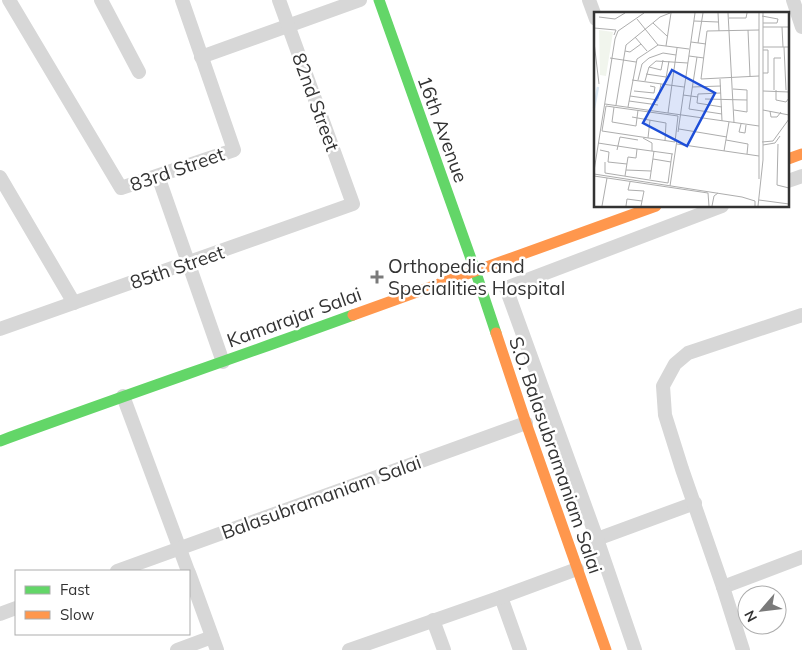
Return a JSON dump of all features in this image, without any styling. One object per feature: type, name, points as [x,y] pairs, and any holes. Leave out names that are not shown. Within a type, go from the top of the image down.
[{"type":"street","name":"83rd Street","points":[[9,0],[120,188],[234,150],[182,0]]},
{"type":"street","points":[[101,0],[139,72]]},
{"type":"street","name":"82nd Street","points":[[279,0],[353,204]]},
{"type":"street","points":[[201,57],[360,0]]},
{"type":"street","name":"16th Avenue","points":[[379,0],[475,270]]},
{"type":"street","points":[[589,0],[594,14]]},
{"type":"street","points":[[793,0],[802,27]]},
{"type":"street","points":[[790,158],[802,154]]},
{"type":"street","points":[[158,176],[223,362]]},
{"type":"street","points":[[790,180],[802,176]]},
{"type":"street","points":[[0,177],[74,303]]},
{"type":"street","name":"85th Street","points":[[0,329],[353,204]]},
{"type":"street","name":"Kamarajar Salai","points":[[0,440],[650,208]]},
{"type":"street","points":[[635,650],[506,288],[717,208]]},
{"type":"street","name":"S.O. Balasubramaniam Salai","points":[[475,270],[526,423],[606,650]]},
{"type":"street","points":[[743,650],[665,415],[663,386],[675,364],[688,353],[802,315]]},
{"type":"street","points":[[123,396],[187,570]]},
{"type":"street","name":"Balasubramaniam Salai","points":[[120,570],[526,423]]},
{"type":"street","points":[[596,539],[694,503]]},
{"type":"street","points":[[723,587],[802,557]]},
{"type":"street","points":[[349,650],[501,597],[577,568]]},
{"type":"street","points":[[177,650],[215,644],[190,577]]},
{"type":"street","points":[[501,597],[520,650]]},
{"type":"street","points":[[0,614],[15,608]]},
{"type":"street","points":[[433,620],[444,650]]},
{"type":"traffic: fast","points":[[379,0],[496,333]]},
{"type":"traffic: fast","points":[[0,441],[353,315]]},
{"type":"traffic: slow","points":[[790,158],[802,154]]},
{"type":"traffic: slow","points":[[353,315],[650,208]]},
{"type":"traffic: slow","points":[[496,333],[606,650]]},
{"type":"place","name":"Orthopedic and Specialities Hospital","points":[[377,277]]}]
